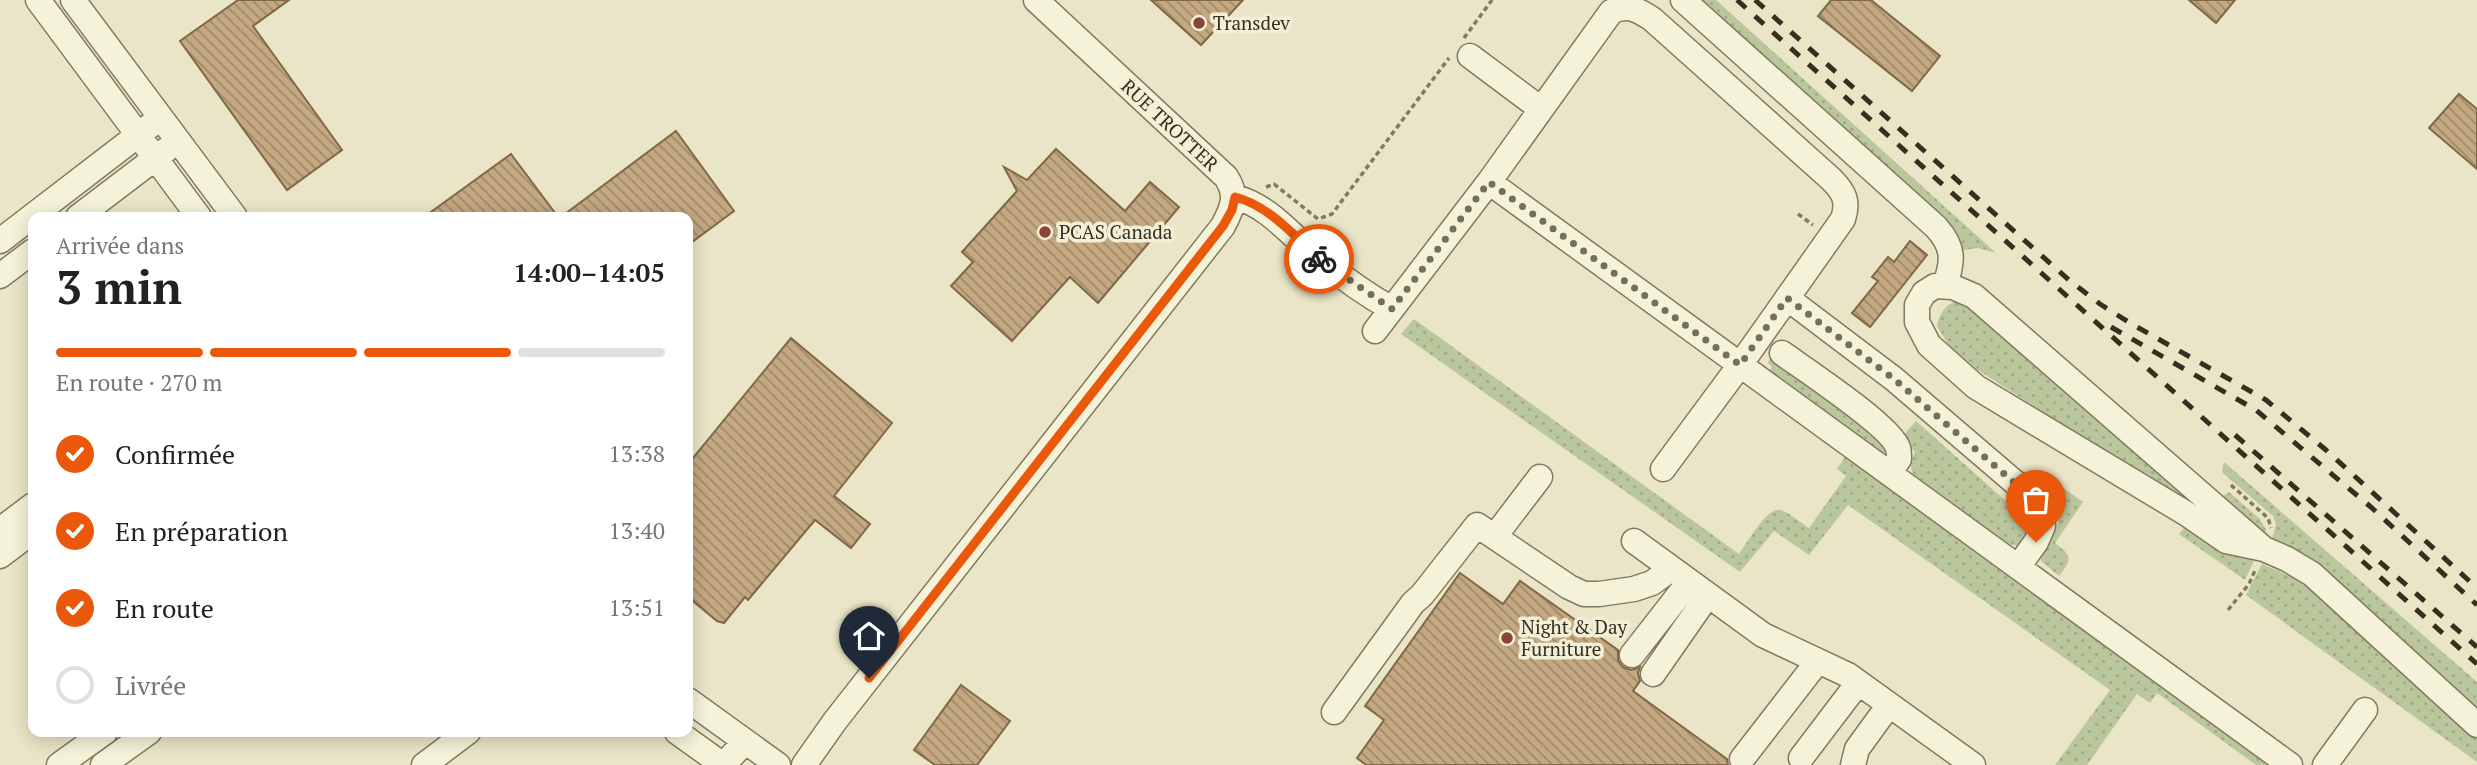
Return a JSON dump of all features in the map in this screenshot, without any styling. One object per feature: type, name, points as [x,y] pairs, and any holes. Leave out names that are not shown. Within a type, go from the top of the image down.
[{"type":"street","points":[[38,0],[195,212]]},
{"type":"street","points":[[73,0],[230,212]]},
{"type":"street","name":"RUE TROTTER","points":[[1036,0],[1226,177],[1235,197]]},
{"type":"street","points":[[1683,0],[1936,227],[1945,237],[1952,264],[1945,286]]},
{"type":"street","points":[[1375,331],[1489,182],[1611,12],[1619,7],[1628,7],[1652,19],[1830,179],[1846,197],[1843,219],[1663,469]]},
{"type":"street","points":[[1461,51],[1541,109]]},
{"type":"street","points":[[38,212],[160,118]]},
{"type":"street","points":[[85,212],[177,142]]},
{"type":"street","points":[[1489,182],[1890,471],[2290,765]]},
{"type":"street","points":[[803,765],[1223,226],[1232,210],[1235,197],[1251,201],[1263,209],[1319,259],[1392,309]]},
{"type":"street","points":[[0,241],[28,219]]},
{"type":"street","points":[[0,276],[28,254]]},
{"type":"street","points":[[2264,549],[1974,296],[1945,286],[1935,286],[1924,293],[1917,304],[1917,322],[1928,345],[1976,387],[2187,514],[2226,541],[2264,549],[2312,574],[2477,725]]},
{"type":"street","points":[[1787,298],[1894,379],[2019,486],[2038,506],[2043,526],[2036,542],[2018,566]]},
{"type":"street","points":[[1782,353],[1849,400],[1891,437],[1898,447],[1899,459],[1890,471]]},
{"type":"street","points":[[1495,536],[1540,477]]},
{"type":"street","points":[[0,530],[28,509]]},
{"type":"street","points":[[1334,712],[1413,603],[1477,525],[1569,587],[1584,594],[1634,589],[1652,583],[1689,582]]},
{"type":"street","points":[[0,556],[28,535]]},
{"type":"street","points":[[1634,541],[1762,635],[1858,682],[1962,762]]},
{"type":"street","points":[[1632,655],[1689,582]]},
{"type":"street","points":[[1653,674],[1689,582]]},
{"type":"street","points":[[1742,759],[1818,661]]},
{"type":"street","points":[[1801,758],[1858,682]]},
{"type":"street","points":[[693,704],[774,764]]},
{"type":"street","points":[[1850,760],[1889,705]]},
{"type":"street","points":[[2325,765],[2365,710]]},
{"type":"street","points":[[60,765],[98,737]]},
{"type":"street","points":[[103,765],[142,737]]},
{"type":"street","points":[[424,765],[461,737]]},
{"type":"street","points":[[684,737],[723,765],[745,742]]},
{"type":"path","points":[[1274,184],[1318,219],[1332,214],[1461,51],[1492,0]]},
{"type":"green space","points":[[1691,0],[1716,0],[1996,253],[1978,248],[1958,251]]},
{"type":"green space","points":[[1958,300],[1966,301],[2191,501],[2192,505],[2188,506],[1975,368],[1951,349],[1937,326],[1944,310]]},
{"type":"green space","points":[[1414,319],[1739,554],[1763,520],[1775,511],[1787,513],[1809,528],[1846,476],[1837,469],[1847,454],[2273,765],[2256,765],[2157,693],[2150,703],[2137,694],[2087,765],[2055,765],[2110,690],[1848,505],[1809,555],[1774,531],[1740,572],[1401,334]]},
{"type":"green space","points":[[1771,356],[1842,408],[1889,447],[1883,455],[1770,372],[1772,367],[1768,363]]},
{"type":"green space","points":[[1916,421],[2007,502],[2025,508],[2036,523],[2020,546],[2010,545],[1913,474],[1910,464],[1915,452],[1902,437]]},
{"type":"green space","points":[[2224,462],[2477,682],[2477,710],[2307,557],[2272,539],[2276,524],[2273,516],[2224,474]]},
{"type":"green space","points":[[2058,484],[2083,502],[2055,543],[2065,551],[2068,558],[2059,576],[2041,561],[2058,524],[2056,508],[2050,497]]},
{"type":"green space","points":[[2229,492],[2260,519],[2266,530],[2264,535],[2220,498]]},
{"type":"green space","points":[[2185,526],[2231,553],[2254,561],[2245,580],[2179,534]]},
{"type":"green space","points":[[2262,564],[2309,588],[2477,739],[2477,762],[2246,595]]},
{"type":"building","points":[[238,0],[289,0],[253,26],[342,150],[287,190],[180,41]]},
{"type":"building","name":"Transdev","points":[[1151,0],[1243,0],[1201,45]]},
{"type":"building","points":[[1831,0],[1871,0],[1940,56],[1912,91],[1818,16]]},
{"type":"building","points":[[2189,0],[2235,0],[2216,23]]},
{"type":"building","points":[[2459,94],[2477,109],[2477,169],[2429,128]]},
{"type":"building","points":[[676,131],[734,211],[693,241],[693,212],[568,212]]},
{"type":"building","name":"PCAS Canada","points":[[1056,149],[1125,211],[1150,182],[1179,207],[1098,303],[1070,277],[1012,341],[951,286],[973,262],[962,252],[1017,191],[1004,167],[1027,180]]},
{"type":"building","points":[[511,154],[554,212],[431,212]]},
{"type":"building","points":[[1910,241],[1927,255],[1870,327],[1852,313],[1878,281],[1872,277],[1888,257],[1894,262]]},
{"type":"building","points":[[791,338],[892,423],[834,496],[870,524],[851,548],[815,520],[748,600],[745,597],[724,623],[717,621],[693,601],[693,458]]},
{"type":"building","name":"Night & Day Furniture","points":[[1460,573],[1503,604],[1520,581],[1618,650],[1618,660],[1623,667],[1631,670],[1640,667],[1640,681],[1633,691],[1727,759],[1728,765],[1366,765],[1357,758],[1384,720],[1365,706]]},
{"type":"building","points":[[961,685],[1010,721],[977,765],[935,765],[914,750]]},
{"type":"railway","points":[[1737,0],[2477,664]]},
{"type":"railway","points":[[1755,0],[2069,280],[2130,323],[2266,400],[2326,450],[2477,588]]},
{"type":"railway","points":[[2111,327],[2256,410],[2372,508],[2477,605]]},
{"type":"railway","points":[[2235,435],[2477,647]]},
{"type":"way so far","points":[[1319,259],[1392,309],[1489,182],[1740,365],[1787,298],[1894,379],[2031,497],[2038,506],[2043,526],[2036,542]]},
{"type":"place","name":"Transdev","points":[[1199,23]]},
{"type":"place","name":"PCAS Canada","points":[[1045,232]]},
{"type":"place","name":"Night & Day Furniture","points":[[1507,638]]},
{"type":"route","points":[[869,678],[1223,226],[1232,210],[1235,197],[1251,201],[1263,209],[1319,259]]}]
